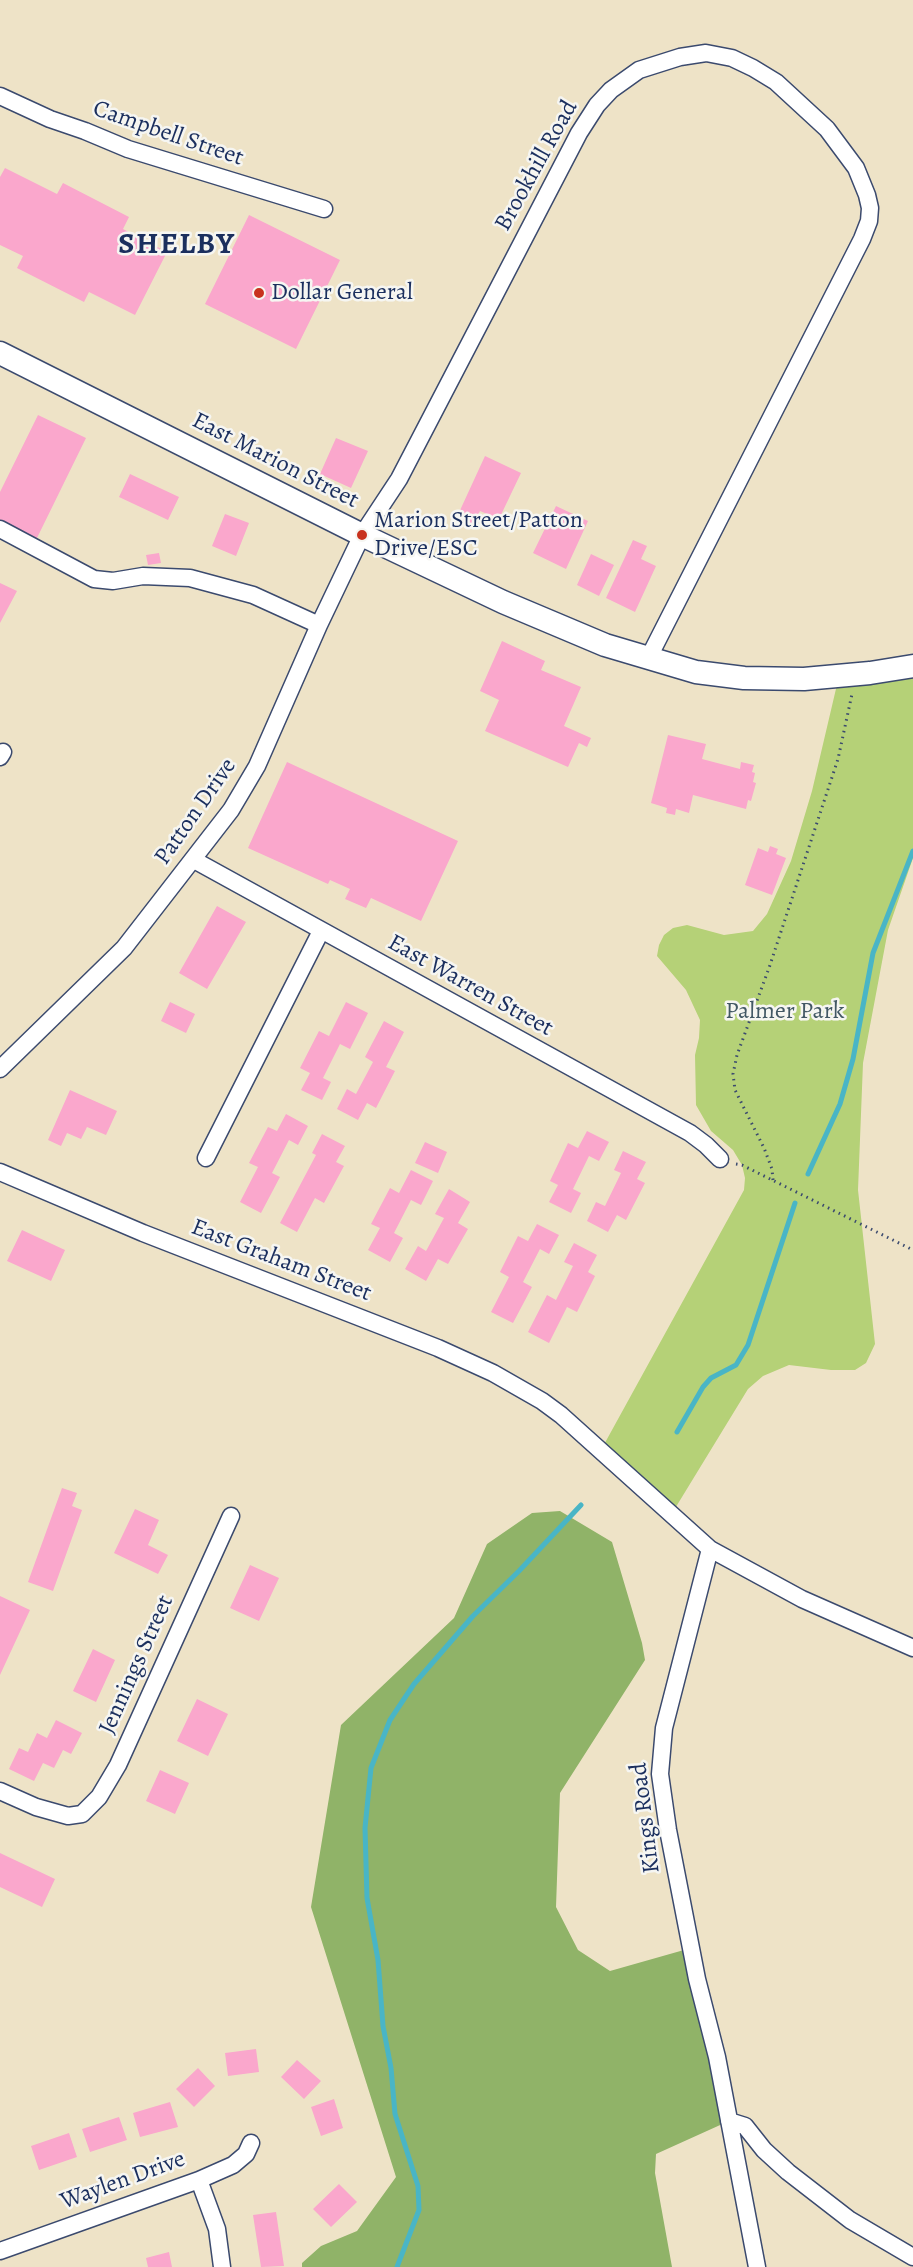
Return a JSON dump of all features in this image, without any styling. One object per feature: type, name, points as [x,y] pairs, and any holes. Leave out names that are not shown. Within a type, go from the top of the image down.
[{"type":"main road","name":"East Marion Street","points":[[0,353],[362,535],[502,602],[604,645],[696,672],[744,678],[804,679],[913,666]]},
{"type":"street","name":"Brookhill Road","points":[[362,535],[399,478],[579,133],[597,105],[611,90],[639,69],[680,57],[706,53],[732,58],[776,82],[842,146],[856,168],[867,195],[870,208],[869,221],[648,659]]},
{"type":"street","name":"Campbell Street","points":[[0,96],[50,120],[85,131],[128,149],[324,209]]},
{"type":"street","points":[[0,529],[94,579],[113,581],[143,576],[190,578],[253,595],[319,625]]},
{"type":"street","name":"Patton Drive","points":[[0,1069],[124,948],[231,810],[257,766],[319,625],[362,535]]},
{"type":"street","name":"East Warren Street","points":[[194,860],[690,1133],[720,1159]]},
{"type":"street","points":[[206,1158],[321,931]]},
{"type":"street","name":"East Graham Street","points":[[0,1172],[143,1233],[438,1348],[493,1373],[542,1401],[593,1443],[710,1549]]},
{"type":"street","name":"Jennings Street","points":[[0,1791],[36,1808],[68,1816],[81,1814],[99,1797],[118,1765],[231,1516]]},
{"type":"street","points":[[710,1549],[802,1599],[913,1648]]},
{"type":"street","name":"Kings Road","points":[[710,1549],[664,1728],[660,1774],[670,1841],[697,1979],[717,2057],[758,2267]]},
{"type":"street","points":[[729,2121],[745,2126],[764,2150],[788,2172],[850,2220],[913,2257]]},
{"type":"street","name":"Waylen Drive","points":[[0,2251],[199,2180],[232,2165],[246,2154],[251,2143]]},
{"type":"street","points":[[199,2180],[217,2229],[222,2267]]},
{"type":"path","points":[[774,1180],[764,1148],[735,1090],[733,1074],[737,1055],[769,968],[837,759],[856,674]]},
{"type":"path","points":[[720,1159],[742,1165],[774,1180],[913,1250]]},
{"type":"green space","name":"Palmer Park","points":[[913,665],[913,858],[888,930],[863,1063],[858,1190],[875,1344],[866,1363],[855,1370],[831,1370],[789,1365],[763,1376],[748,1389],[671,1515],[601,1450],[744,1190],[745,1178],[742,1165],[733,1150],[711,1131],[696,1105],[695,1055],[700,1020],[686,990],[657,956],[659,945],[664,935],[673,928],[687,925],[724,935],[753,931],[767,914],[791,861],[812,791],[839,676]]},
{"type":"green space","points":[[560,1511],[612,1542],[645,1660],[560,1793],[556,1907],[578,1950],[610,1971],[691,1948],[729,2121],[656,2154],[655,2173],[672,2267],[302,2267],[302,2263],[321,2246],[357,2231],[396,2177],[311,1907],[341,1725],[454,1618],[487,1544],[532,1513]]},
{"type":"building","points":[[5,168],[57,194],[63,183],[129,217],[123,229],[167,252],[135,315],[89,292],[84,302],[17,268],[23,256],[0,245],[0,177]]},
{"type":"building","points":[[249,215],[340,260],[296,349],[205,304]]},
{"type":"building","points":[[38,415],[86,438],[36,540],[0,523],[0,492]]},
{"type":"building","points":[[336,438],[368,451],[351,488],[320,474]]},
{"type":"building","points":[[485,456],[521,473],[499,519],[480,511],[472,526],[456,519]]},
{"type":"building","points":[[130,474],[179,497],[168,520],[119,497]]},
{"type":"building","points":[[556,506],[588,521],[566,569],[533,553]]},
{"type":"building","points":[[225,514],[249,523],[236,556],[212,546]]},
{"type":"building","points":[[633,540],[647,546],[641,559],[656,566],[635,612],[606,598]]},
{"type":"building","points":[[159,553],[161,563],[148,565],[146,555]]},
{"type":"building","points":[[591,554],[614,565],[599,596],[577,585]]},
{"type":"building","points":[[0,583],[17,591],[0,623]]},
{"type":"building","points":[[502,641],[545,661],[541,670],[581,687],[564,726],[591,738],[587,747],[579,743],[568,767],[485,731],[499,700],[480,691]]},
{"type":"building","points":[[668,735],[706,744],[702,759],[740,769],[741,762],[754,765],[753,782],[756,783],[746,809],[693,795],[689,813],[676,809],[675,815],[666,813],[667,808],[651,803]]},
{"type":"building","points":[[287,762],[458,841],[421,921],[371,898],[366,908],[345,899],[350,889],[330,880],[328,884],[248,848]]},
{"type":"building","points":[[770,846],[778,849],[776,854],[786,858],[772,895],[745,885],[758,848],[768,852]]},
{"type":"building","points":[[217,906],[246,922],[207,989],[179,973]]},
{"type":"building","points":[[170,1002],[195,1014],[186,1033],[161,1021]]},
{"type":"building","points":[[346,1002],[368,1013],[350,1049],[340,1044],[323,1078],[331,1082],[322,1100],[301,1090],[310,1073],[300,1068],[319,1031],[329,1036]]},
{"type":"building","points":[[384,1021],[404,1032],[386,1067],[395,1071],[376,1108],[367,1103],[358,1120],[337,1109],[347,1089],[356,1094],[373,1062],[365,1057]]},
{"type":"building","points":[[70,1090],[117,1111],[106,1135],[87,1127],[81,1139],[67,1133],[61,1146],[48,1140]]},
{"type":"building","points":[[286,1114],[308,1126],[298,1145],[289,1140],[272,1173],[280,1177],[261,1213],[240,1202],[258,1167],[249,1163],[268,1127],[277,1131]]},
{"type":"building","points":[[587,1131],[609,1142],[599,1161],[589,1156],[573,1189],[581,1193],[571,1213],[549,1202],[558,1185],[550,1181],[568,1143],[578,1148]]},
{"type":"building","points":[[322,1134],[345,1146],[336,1162],[344,1166],[324,1203],[315,1198],[297,1232],[280,1223],[316,1155],[312,1153]]},
{"type":"building","points":[[425,1142],[447,1152],[438,1173],[415,1163]]},
{"type":"building","points":[[623,1151],[646,1162],[637,1179],[645,1183],[626,1220],[617,1215],[608,1232],[587,1221],[596,1202],[605,1206],[621,1173],[614,1170]]},
{"type":"building","points":[[411,1170],[433,1181],[421,1205],[411,1200],[394,1233],[403,1238],[390,1262],[368,1250],[380,1228],[371,1224],[390,1188],[399,1193]]},
{"type":"building","points":[[449,1189],[470,1202],[458,1223],[468,1229],[448,1264],[438,1259],[426,1281],[405,1269],[418,1246],[426,1251],[444,1218],[435,1214]]},
{"type":"building","points":[[537,1224],[559,1235],[549,1254],[540,1249],[523,1282],[532,1287],[513,1323],[491,1312],[509,1277],[500,1272],[518,1236],[528,1241]]},
{"type":"building","points":[[22,1230],[65,1250],[51,1281],[7,1261]]},
{"type":"building","points":[[574,1243],[597,1255],[588,1272],[595,1276],[577,1312],[567,1307],[549,1343],[528,1332],[547,1295],[556,1300],[573,1266],[564,1262]]},
{"type":"building","points":[[62,1488],[77,1493],[72,1506],[82,1510],[53,1591],[28,1582]]},
{"type":"building","points":[[135,1509],[159,1520],[148,1545],[168,1555],[158,1574],[114,1553]]},
{"type":"building","points":[[250,1565],[279,1578],[259,1621],[230,1608]]},
{"type":"building","points":[[0,1596],[30,1610],[0,1675]]},
{"type":"building","points":[[93,1649],[115,1660],[96,1702],[73,1691]]},
{"type":"building","points":[[197,1699],[228,1714],[208,1756],[177,1741]]},
{"type":"building","points":[[56,1720],[82,1733],[71,1754],[63,1750],[54,1768],[43,1763],[34,1781],[9,1769],[19,1748],[28,1752],[37,1733],[47,1738]]},
{"type":"building","points":[[160,1770],[189,1783],[175,1814],[146,1801]]},
{"type":"building","points":[[0,1853],[55,1879],[42,1907],[0,1887]]},
{"type":"building","points":[[256,2049],[259,2072],[228,2076],[225,2053]]},
{"type":"building","points":[[297,2060],[321,2081],[304,2099],[281,2077]]},
{"type":"building","points":[[198,2068],[215,2086],[194,2107],[176,2089]]},
{"type":"building","points":[[334,2099],[343,2128],[321,2136],[311,2107]]},
{"type":"building","points":[[170,2102],[178,2127],[140,2137],[133,2113]]},
{"type":"building","points":[[119,2117],[127,2140],[90,2152],[82,2129]]},
{"type":"building","points":[[69,2133],[77,2157],[39,2170],[31,2146]]},
{"type":"building","points":[[339,2184],[357,2202],[331,2227],[313,2209]]},
{"type":"building","points":[[276,2212],[284,2266],[261,2267],[253,2215]]},
{"type":"building","points":[[169,2252],[172,2267],[148,2267],[146,2258]]},
{"type":"waterway","points":[[808,1174],[840,1104],[853,1059],[873,953],[913,851]]},
{"type":"waterway","points":[[677,1432],[703,1387],[711,1378],[736,1365],[748,1345],[795,1203]]},
{"type":"waterway","points":[[397,2267],[419,2210],[418,2186],[395,2114],[391,2068],[383,2026],[378,1960],[367,1898],[365,1828],[371,1768],[390,1720],[414,1684],[473,1616],[581,1505]]},
{"type":"place","name":"Dollar General","points":[[259,293]]},
{"type":"place","name":"Marion Street/Patton Drive/ESC","points":[[362,535]]},
{"type":"district","name":"SHELBY","points":[[177,246]]}]
